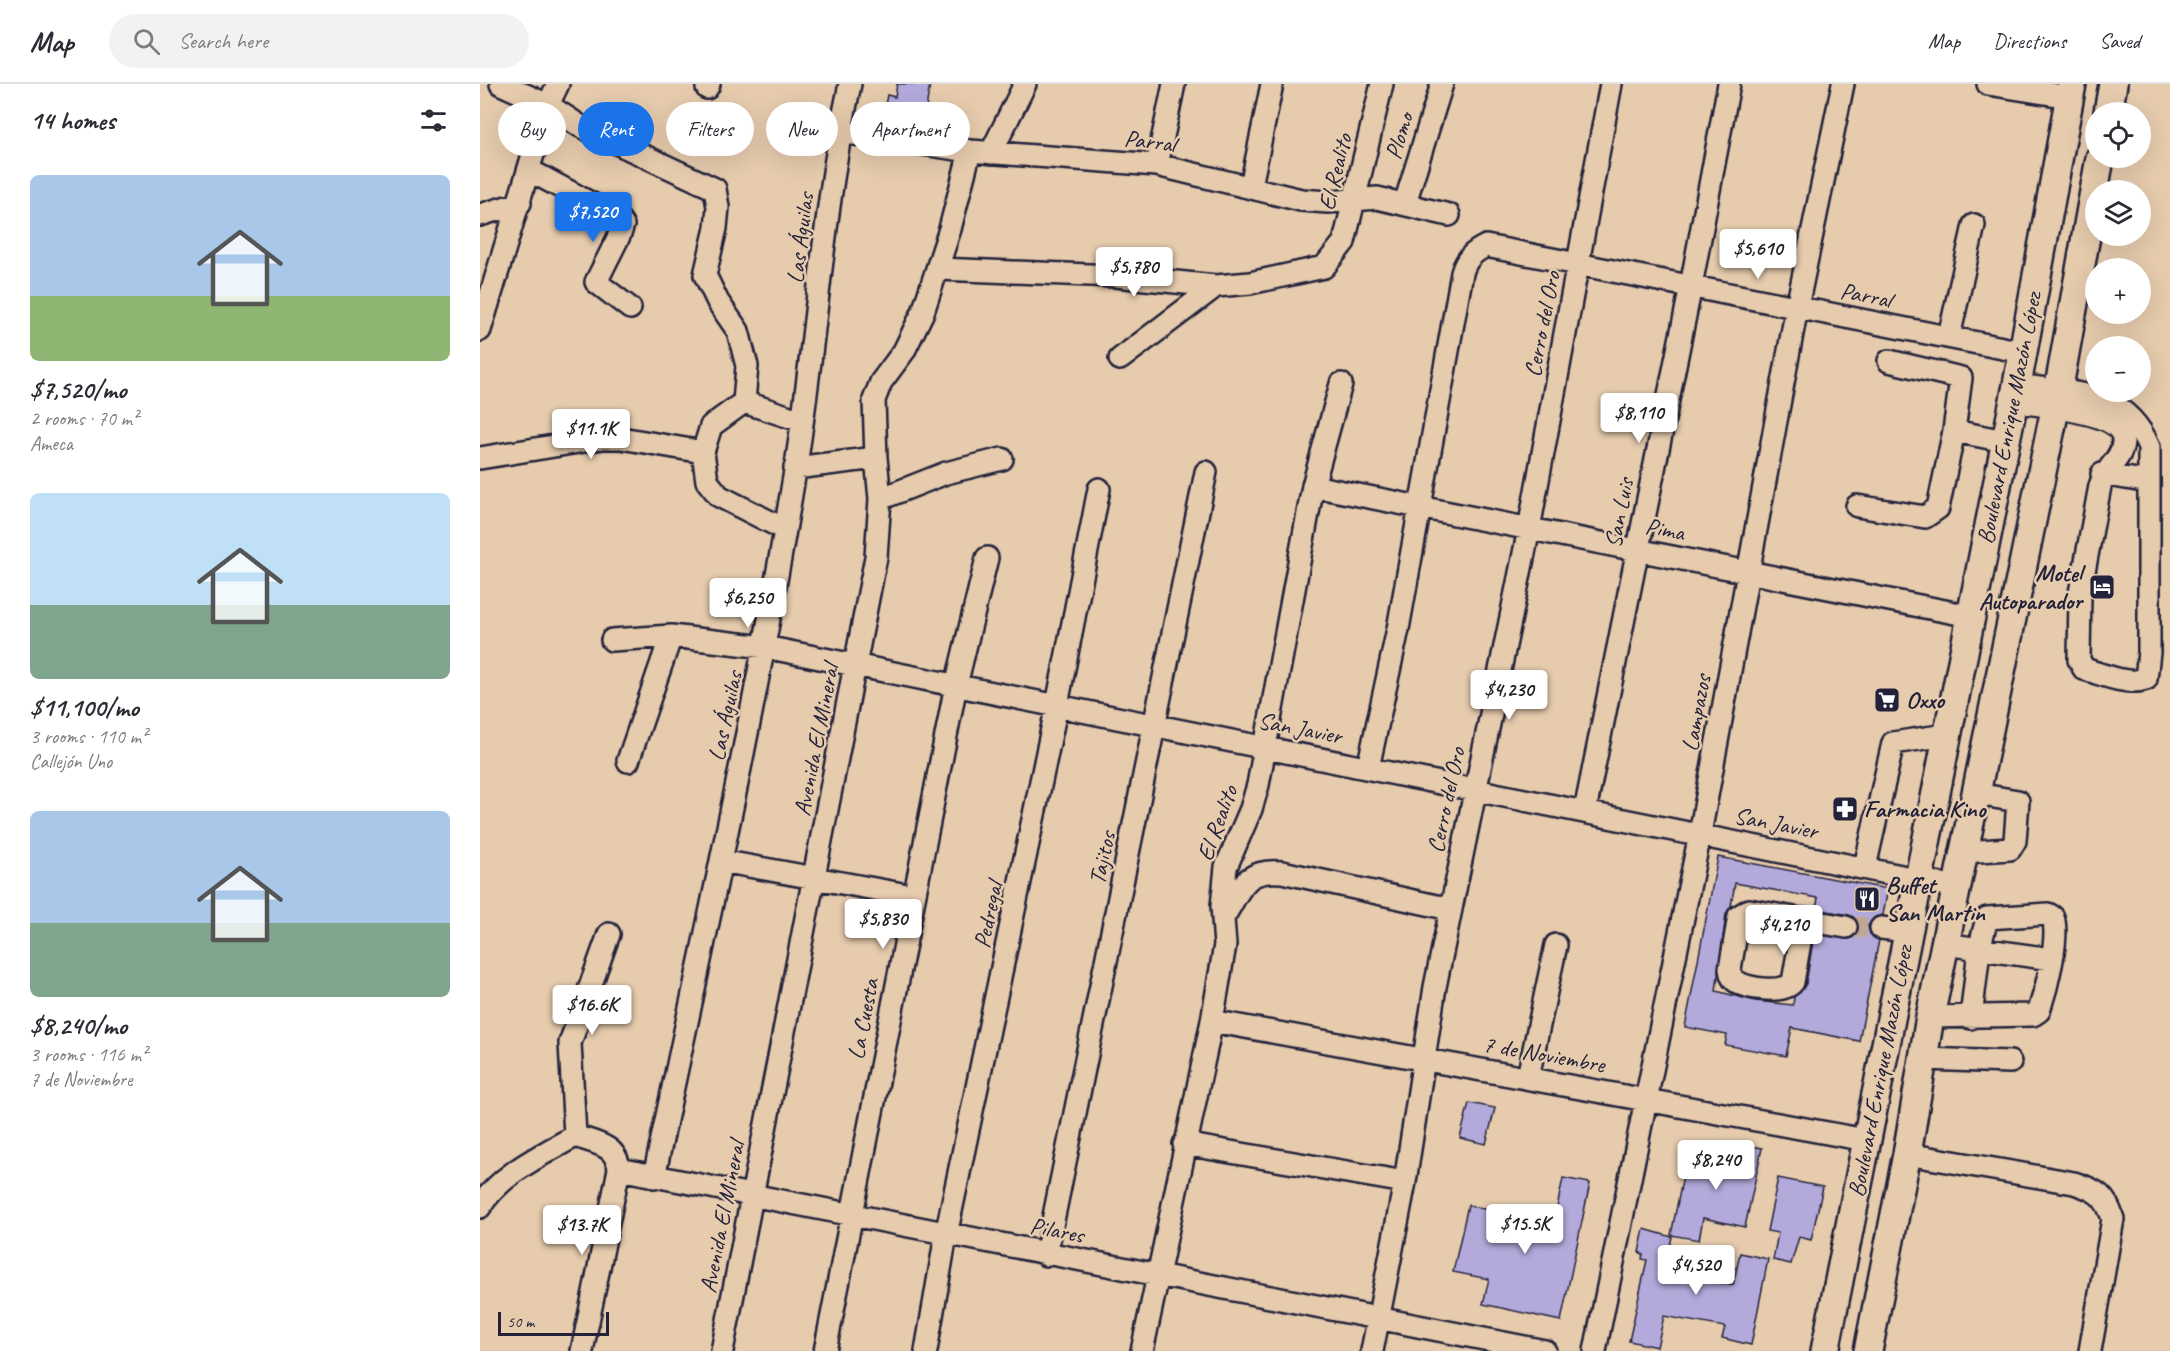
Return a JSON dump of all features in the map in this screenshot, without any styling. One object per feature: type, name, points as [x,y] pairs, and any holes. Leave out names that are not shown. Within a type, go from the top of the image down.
[{"type":"main road","points":[[2110,102],[2113,84]]},
{"type":"main road","name":"Boulevard Enrique Mazón López","points":[[1825,1351],[1866,1140],[1894,930],[1917,878],[2006,441],[2071,91]]},
{"type":"main road","name":"Boulevard Enrique Mazón López","points":[[1868,1351],[1907,1154],[1930,1017],[2056,400],[2098,168]]},
{"type":"street","points":[[501,84],[541,102]]},
{"type":"street","points":[[549,102],[558,84]]},
{"type":"street","name":"Las Águilas","points":[[654,1177],[765,647],[802,422],[840,132],[850,84]]},
{"type":"street","points":[[991,153],[1025,84]]},
{"type":"street","points":[[1157,165],[1174,84]]},
{"type":"street","points":[[1251,186],[1272,84]]},
{"type":"street","name":"El Realito","points":[[1216,286],[1250,283],[1324,267],[1344,242],[1383,84]]},
{"type":"street","name":"Plomo","points":[[1405,202],[1442,84]]},
{"type":"street","name":"Cerro del Oro","points":[[1372,1351],[1405,1182],[1423,1060],[1450,909],[1529,529],[1611,84]]},
{"type":"street","name":"San Luis","points":[[1584,811],[1691,286],[1729,84]]},
{"type":"street","name":"Lampazos","points":[[1595,1351],[1700,834],[1797,307],[1843,84]]},
{"type":"street","points":[[1988,84],[2071,91]]},
{"type":"street","points":[[566,117],[580,126],[715,189],[718,207],[716,228],[705,275],[717,302],[738,331],[747,366],[744,402],[711,426],[703,452],[707,481],[719,496],[784,529]]},
{"type":"street","name":"Parral","points":[[840,132],[850,133]]},
{"type":"street","name":"Parral","points":[[970,151],[1157,165],[1301,200],[1328,202],[1377,198],[1405,202],[1449,214]]},
{"type":"street","points":[[480,330],[533,156]]},
{"type":"street","name":"Avenida El Mineral","points":[[722,1351],[816,877],[876,557],[880,499],[874,400],[881,382],[903,351],[939,269],[968,156]]},
{"type":"street","points":[[529,170],[618,218],[623,225],[620,234],[597,275],[596,282],[630,308]]},
{"type":"street","points":[[480,215],[520,203]]},
{"type":"street","points":[[1948,337],[1974,225]]},
{"type":"street","name":"Parral","points":[[1419,507],[1462,273],[1466,261],[1475,251],[1486,246],[2023,352]]},
{"type":"street","points":[[939,269],[1115,276],[1216,286]]},
{"type":"street","points":[[1120,359],[1216,286]]},
{"type":"street","points":[[1857,506],[1925,517],[1938,508],[1963,384],[1961,378],[1889,361]]},
{"type":"street","name":"El Realito","points":[[1142,1351],[1184,1144],[1212,1021],[1225,945],[1222,889],[1226,867],[1251,809],[1313,486],[1341,384]]},
{"type":"street","points":[[2015,393],[2056,400],[2094,414],[2114,424],[2121,432],[2123,442],[2119,456],[2102,474],[2080,593],[2079,660],[2084,669],[2139,681],[2146,680],[2150,652],[2149,447],[2142,431],[2127,414],[2111,402],[2088,395],[2056,400]]},
{"type":"street","points":[[744,402],[802,422]]},
{"type":"street","points":[[1954,431],[2006,441]]},
{"type":"street","points":[[480,458],[603,438],[621,438],[703,452]]},
{"type":"street","points":[[795,468],[876,458]]},
{"type":"street","points":[[880,499],[946,473],[1002,459]]},
{"type":"street","name":"Tajitos","points":[[1046,1254],[1206,472]]},
{"type":"street","points":[[2102,474],[2149,482]]},
{"type":"street","name":"Pima","points":[[1313,486],[1971,616]]},
{"type":"street","name":"Pedregal","points":[[926,1351],[946,1235],[1057,705],[1099,489]]},
{"type":"street","points":[[1368,768],[1398,629],[1419,507]]},
{"type":"street","name":"La Cuesta","points":[[825,1351],[956,685],[987,558]]},
{"type":"street","points":[[628,761],[671,636]]},
{"type":"street","name":"San Javier","points":[[612,640],[671,636],[765,647],[1956,887]]},
{"type":"street","points":[[1865,867],[1893,743],[1946,735]]},
{"type":"street","points":[[1964,852],[2010,849],[2015,841],[2018,801],[1976,794]]},
{"type":"street","points":[[721,861],[914,896]]},
{"type":"street","points":[[1223,918],[1248,880],[1256,872],[1266,871],[1282,872],[1450,909]]},
{"type":"street","points":[[1930,1017],[1971,1017],[2032,1015],[2038,1011],[2042,1003],[2051,959],[2055,924],[2053,917],[2048,914],[1990,916],[1984,923],[1971,1017]]},
{"type":"street","points":[[1804,920],[1846,927]]},
{"type":"street","points":[[575,1136],[570,1043],[609,934]]},
{"type":"street","points":[[1945,944],[2051,959]]},
{"type":"street","points":[[1528,1077],[1556,945]]},
{"type":"street","name":"7 de Noviembre","points":[[1212,1021],[1647,1098],[1866,1140]]},
{"type":"street","points":[[1923,1059],[2010,1062]]},
{"type":"street","points":[[575,1136],[612,1150],[617,1156],[619,1169],[582,1351]]},
{"type":"street","points":[[480,1207],[487,1196],[512,1174],[575,1136]]},
{"type":"street","points":[[1184,1144],[1405,1182]]},
{"type":"street","points":[[1907,1154],[2074,1183],[2096,1189],[2108,1202],[2113,1219],[2090,1351]]},
{"type":"street","name":"Pilares","points":[[619,1169],[752,1197],[1545,1351]]},
{"type":"building","points":[[897,84],[930,84],[927,102],[886,102],[887,95],[895,97]]},
{"type":"building","points":[[1718,857],[1888,889],[1883,915],[1875,917],[1868,926],[1870,934],[1879,940],[1859,1041],[1792,1028],[1786,1056],[1725,1045],[1727,1035],[1685,1027]],"holes":[[[1735,883],[1818,898],[1816,909],[1849,915],[1858,922],[1856,935],[1850,939],[1814,934],[1806,984],[1794,997],[1793,1005],[1755,1001],[1716,991],[1726,914],[1731,906]]]},
{"type":"building","points":[[1469,1103],[1495,1108],[1486,1144],[1460,1138]]},
{"type":"building","points":[[1736,1143],[1762,1148],[1745,1227],[1703,1218],[1699,1240],[1671,1235],[1687,1156],[1731,1163]]},
{"type":"building","points":[[1563,1178],[1590,1183],[1561,1321],[1483,1304],[1489,1279],[1453,1272],[1468,1205],[1553,1227]]},
{"type":"building","points":[[1778,1178],[1823,1187],[1811,1240],[1799,1237],[1791,1264],[1773,1260],[1778,1233],[1767,1231]]},
{"type":"building","points":[[1644,1229],[1672,1237],[1665,1267],[1675,1269],[1673,1276],[1733,1285],[1740,1253],[1768,1259],[1751,1345],[1722,1338],[1725,1327],[1664,1316],[1657,1347],[1629,1341],[1647,1260],[1642,1259],[1643,1254],[1639,1252]]},
{"type":"tunnel","points":[[1846,927],[1881,928]]},
{"type":"place","name":"Motel Autoparador","points":[[2102,587]]},
{"type":"place","name":"Oxxo","points":[[1887,700]]},
{"type":"place","name":"Farmacia Kino","points":[[1845,809]]},
{"type":"place","name":"Buffet San Martin","points":[[1867,899]]}]
